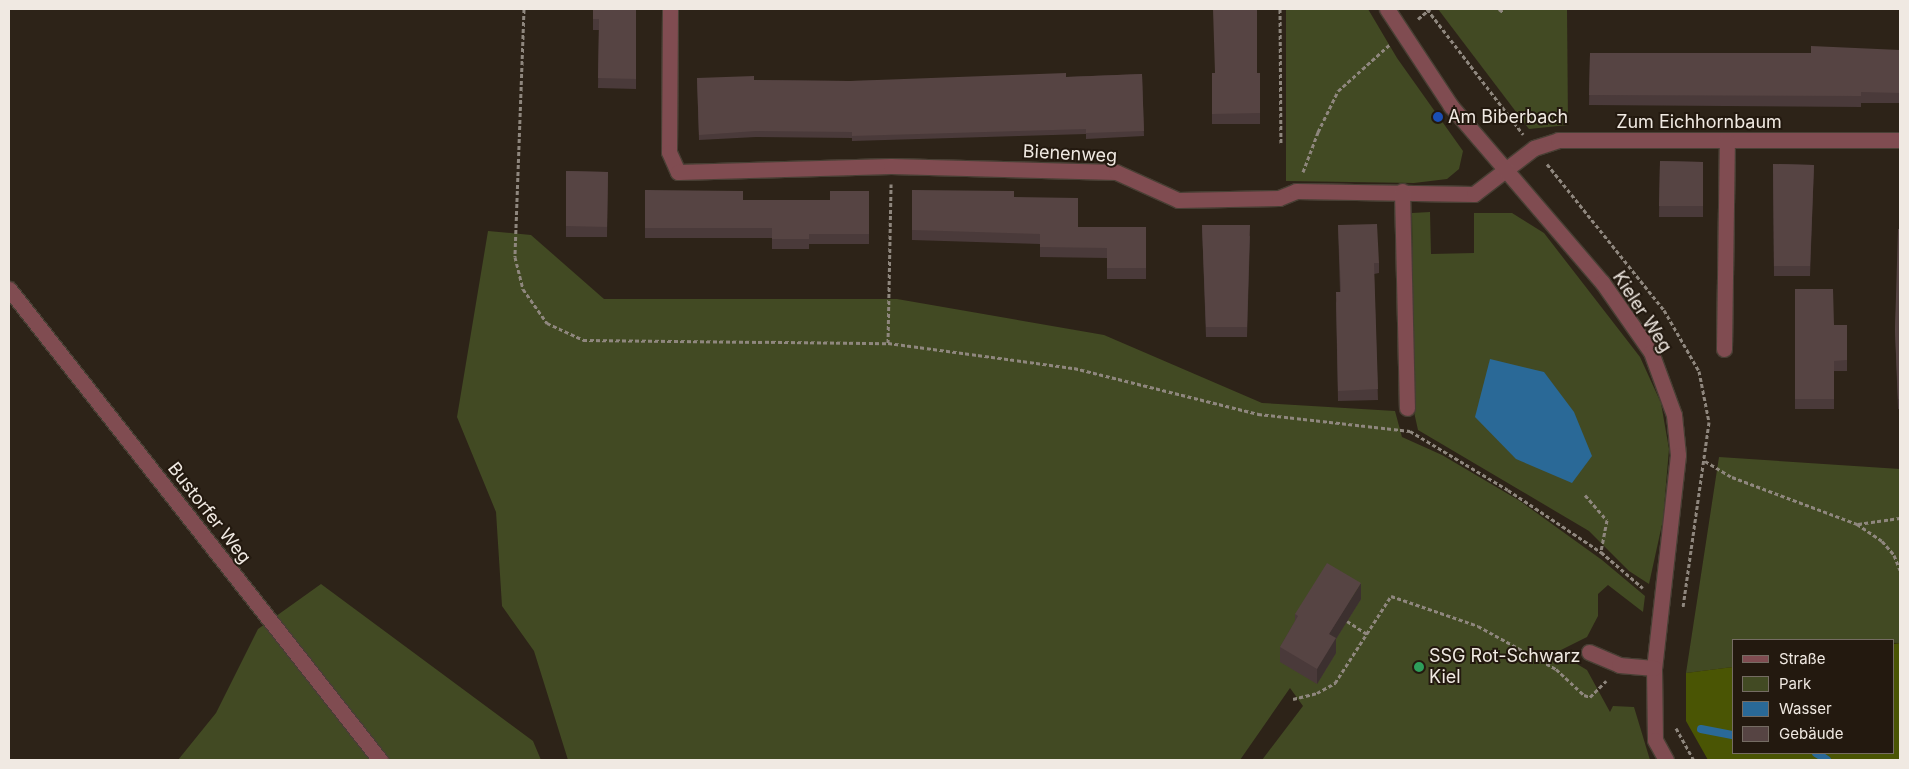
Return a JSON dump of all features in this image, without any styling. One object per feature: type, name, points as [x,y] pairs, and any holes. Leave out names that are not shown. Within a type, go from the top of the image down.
[{"type":"street","name":"Bienenweg","points":[[670,9],[669,152],[678,172],[891,166],[1116,172],[1178,200],[1279,198],[1296,191],[1402,191],[1474,194],[1506,170]]},
{"type":"street","name":"Kieler Weg","points":[[1387,9],[1451,106],[1602,282],[1651,352],[1674,415],[1678,455],[1654,668],[1655,740],[1666,760]]},
{"type":"street","name":"Zum Eichhornbaum","points":[[1506,170],[1534,148],[1558,140],[1900,140]]},
{"type":"street","points":[[1724,349],[1727,141]]},
{"type":"street","points":[[1402,191],[1407,408]]},
{"type":"street","name":"Bustorfer Weg","points":[[9,289],[380,760]]},
{"type":"street","points":[[1589,652],[1619,665],[1654,668]]},
{"type":"path","points":[[524,9],[515,257],[523,290],[547,323],[583,340],[888,343],[1074,368],[1258,414],[1410,431],[1508,490],[1601,552],[1661,602]]},
{"type":"path","points":[[1280,9],[1281,143]]},
{"type":"path","points":[[1296,191],[1318,132],[1338,91],[1428,9],[1534,148],[1664,310],[1699,371],[1709,422],[1683,611]]},
{"type":"path","points":[[1498,9],[1503,12]]},
{"type":"path","points":[[888,343],[891,166]]},
{"type":"path","points":[[1705,461],[1748,484],[1857,524],[1882,541],[1894,556],[1900,570]]},
{"type":"path","points":[[1585,495],[1606,520],[1601,552]]},
{"type":"path","points":[[1857,524],[1900,518]]},
{"type":"path","points":[[1293,699],[1317,693],[1335,682],[1391,596],[1478,626],[1556,669],[1584,695],[1590,697],[1599,691]]},
{"type":"path","points":[[1347,621],[1367,634]]},
{"type":"path","points":[[1673,724],[1694,760]]},
{"type":"green space","points":[[1286,9],[1368,9],[1397,58],[1463,151],[1459,169],[1447,179],[1414,183],[1286,181]]},
{"type":"green space","points":[[1438,9],[1567,9],[1568,125],[1529,129]]},
{"type":"green space","points":[[1430,212],[1431,254],[1474,253],[1474,213],[1512,213],[1544,233],[1640,357],[1661,403],[1669,449],[1663,520],[1649,584],[1629,571],[1589,531],[1418,430],[1414,412],[1412,213]]},
{"type":"green space","points":[[488,231],[531,235],[604,299],[897,299],[1104,335],[1262,403],[1395,411],[1402,437],[1442,455],[1520,501],[1602,560],[1645,596],[1643,612],[1608,585],[1598,594],[1598,616],[1587,637],[1557,652],[1587,670],[1610,712],[1613,706],[1634,707],[1650,760],[1262,760],[1303,706],[1290,688],[1240,760],[568,760],[534,651],[502,606],[496,512],[457,417]]},
{"type":"green space","points":[[1719,457],[1900,469],[1900,643],[1894,643],[1894,639],[1732,639],[1732,667],[1686,673]]},
{"type":"green space","points":[[321,584],[533,741],[541,760],[178,760],[216,713],[258,629]]},
{"type":"green space","points":[[1900,643],[1900,760],[1708,760],[1686,721],[1686,673],[1732,667],[1732,754],[1894,754],[1894,644]]},
{"type":"water","points":[[1490,359],[1544,372],[1574,412],[1592,456],[1572,483],[1516,459],[1475,417]]},
{"type":"building","points":[[593,9],[636,9],[636,79],[598,78],[599,19],[593,19]]},
{"type":"building","points":[[1213,9],[1257,9],[1257,73],[1260,73],[1260,113],[1212,114],[1212,73],[1215,73]]},
{"type":"building","points":[[1811,46],[1900,50],[1900,93],[1861,92],[1861,96],[1589,95],[1590,53],[1811,53]]},
{"type":"building","points":[[1066,73],[1066,77],[1142,74],[1144,131],[1086,133],[1086,129],[852,136],[852,132],[756,131],[699,135],[697,78],[754,76],[754,80],[850,81]]},
{"type":"building","points":[[1660,161],[1703,162],[1703,206],[1659,206]]},
{"type":"building","points":[[1773,164],[1814,165],[1810,266],[1774,266]]},
{"type":"building","points":[[566,171],[608,172],[607,227],[566,226]]},
{"type":"building","points":[[645,190],[743,191],[743,200],[830,200],[830,191],[869,191],[869,234],[809,234],[809,239],[772,239],[772,228],[645,228]]},
{"type":"building","points":[[912,190],[1014,191],[1014,197],[1078,198],[1078,227],[1146,227],[1146,268],[1107,268],[1107,248],[1040,247],[1040,234],[912,230]]},
{"type":"building","points":[[1377,224],[1379,263],[1374,263],[1378,389],[1338,391],[1336,292],[1341,292],[1338,225]]},
{"type":"building","points":[[1202,225],[1250,225],[1247,327],[1206,327]]},
{"type":"building","points":[[1898,229],[1900,229],[1900,399],[1898,399],[1895,330]]},
{"type":"building","points":[[1795,289],[1833,289],[1834,325],[1847,325],[1847,360],[1834,361],[1834,399],[1795,399]]},
{"type":"building","points":[[1327,563],[1361,583],[1329,634],[1336,638],[1317,669],[1280,647],[1298,616],[1295,614]]},
{"type":"waterway","points":[[1701,729],[1732,735]]},
{"type":"waterway","points":[[1818,754],[1827,760]]},
{"type":"place","name":"Am Biberbach","points":[[1438,117]]},
{"type":"place","name":"SSG Rot-Schwarz Kiel","points":[[1419,667]]}]
